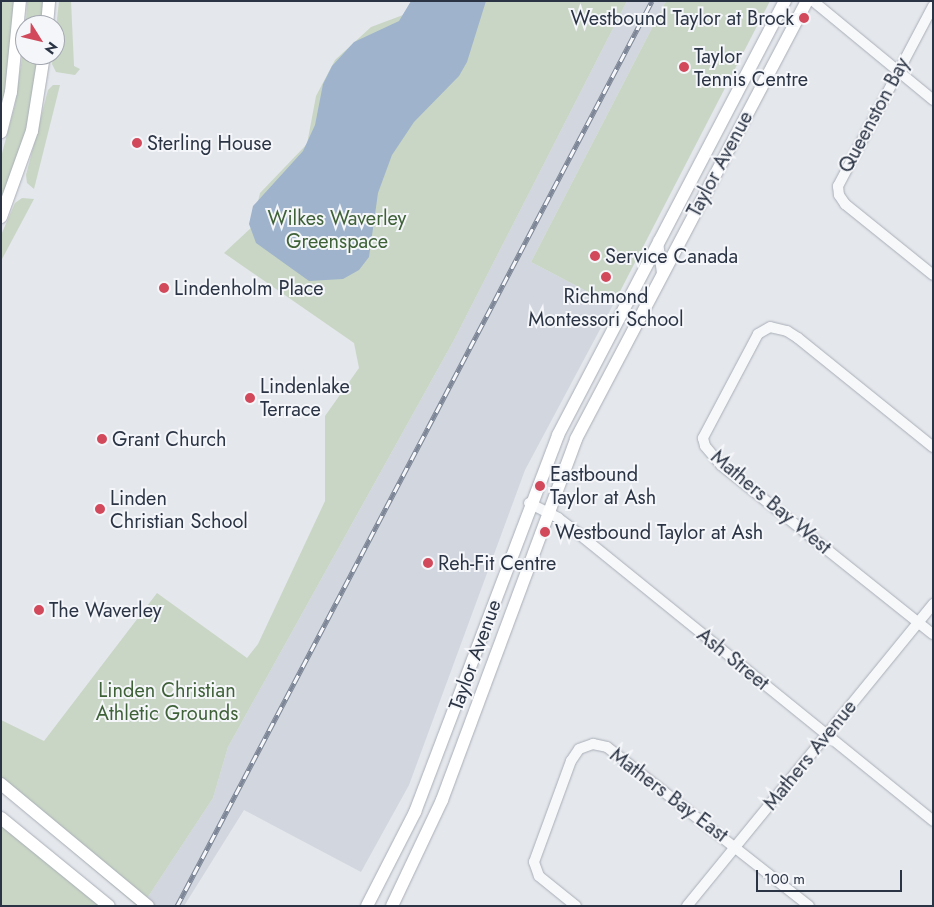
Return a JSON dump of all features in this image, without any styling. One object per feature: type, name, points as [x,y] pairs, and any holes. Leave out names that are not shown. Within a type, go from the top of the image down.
[{"type":"main road","points":[[1,132],[15,66],[20,1]]},
{"type":"main road","points":[[48,15],[49,1]]},
{"type":"main road","name":"Taylor Avenue","points":[[367,906],[415,812],[529,503],[558,435],[785,1]]},
{"type":"main road","name":"Taylor Avenue","points":[[392,906],[442,800],[547,512],[576,439],[807,1]]},
{"type":"main road","points":[[1,217],[32,131],[42,65]]},
{"type":"main road","points":[[1,784],[148,906]]},
{"type":"main road","points":[[1,818],[109,906]]},
{"type":"street","points":[[812,1],[933,100]]},
{"type":"street","name":"Queenston Bay","points":[[933,6],[840,177],[839,196],[933,275]]},
{"type":"street","points":[[658,241],[662,274]]},
{"type":"street","name":"Mathers Bay West","points":[[918,622],[721,465],[705,446],[703,438],[758,334],[770,327],[787,331],[798,338],[933,447]]},
{"type":"street","name":"Ash Street","points":[[529,503],[547,512],[579,534],[933,821]]},
{"type":"street","name":"Mathers Avenue","points":[[687,906],[933,604]]},
{"type":"street","points":[[918,622],[933,634]]},
{"type":"street","name":"Mathers Bay East","points":[[576,906],[539,876],[534,862],[571,761],[579,749],[586,745],[607,747],[736,845]]},
{"type":"street","points":[[736,845],[809,906]]},
{"type":"shaded area","points":[[627,1],[666,1],[531,262],[613,305],[525,470],[409,785],[361,872],[244,810],[184,906],[142,906],[213,798],[228,747],[454,340]]},
{"type":"green space","points":[[1,1],[14,1],[8,83],[1,109]]},
{"type":"green space","points":[[27,1],[43,1],[43,15],[26,15]]},
{"type":"green space","points":[[59,1],[71,1],[74,66],[80,69],[75,75],[56,72],[52,65],[65,65],[65,15],[57,15]]},
{"type":"green space","points":[[412,1],[627,1],[454,340],[228,747],[213,798],[142,906],[137,906],[1,791],[1,720],[44,741],[157,593],[247,658],[258,644],[325,501],[325,416],[359,368],[354,343],[224,253],[252,227],[260,193],[307,144],[316,96],[335,60],[371,27],[403,15]]},
{"type":"green space","name":"Taylor Tennis Centre","points":[[666,1],[770,1],[613,305],[531,262]]},
{"type":"green space","points":[[21,65],[39,65],[31,116],[1,204],[1,157],[15,105]]},
{"type":"green space","points":[[53,85],[60,85],[34,189],[27,183],[26,175],[48,90]]},
{"type":"green space","points":[[22,198],[34,199],[1,261],[1,235],[15,203]]},
{"type":"green space","points":[[1,825],[101,906],[1,906]]},
{"type":"water","points":[[411,1],[486,1],[467,62],[459,76],[414,122],[392,155],[378,193],[369,257],[359,270],[343,279],[309,281],[256,243],[249,224],[253,206],[303,151],[315,125],[323,84],[332,66],[354,42],[399,21]]},
{"type":"railway","points":[[177,906],[652,1]]},
{"type":"place","name":"Westbound Taylor at Brock","points":[[804,18]]},
{"type":"place","name":"Taylor Tennis Centre","points":[[684,67]]},
{"type":"place","name":"Sterling House","points":[[137,143]]},
{"type":"place","name":"Service Canada","points":[[595,256]]},
{"type":"place","name":"Richmond Montessori School","points":[[606,277]]},
{"type":"place","name":"Lindenholm Place","points":[[164,288]]},
{"type":"place","name":"Lindenlake Terrace","points":[[250,398]]},
{"type":"place","name":"Grant Church","points":[[102,439]]},
{"type":"place","name":"Eastbound Taylor at Ash","points":[[540,486]]},
{"type":"place","name":"Linden Christian School","points":[[100,509]]},
{"type":"place","name":"Westbound Taylor at Ash","points":[[545,532]]},
{"type":"place","name":"Reh-Fit Centre","points":[[428,563]]},
{"type":"place","name":"The Waverley","points":[[39,610]]},
{"type":"park label","name":"Wilkes Waverley Greenspace","points":[[337,230]]},
{"type":"park label","name":"Linden Christian Athletic Grounds","points":[[167,702]]}]
